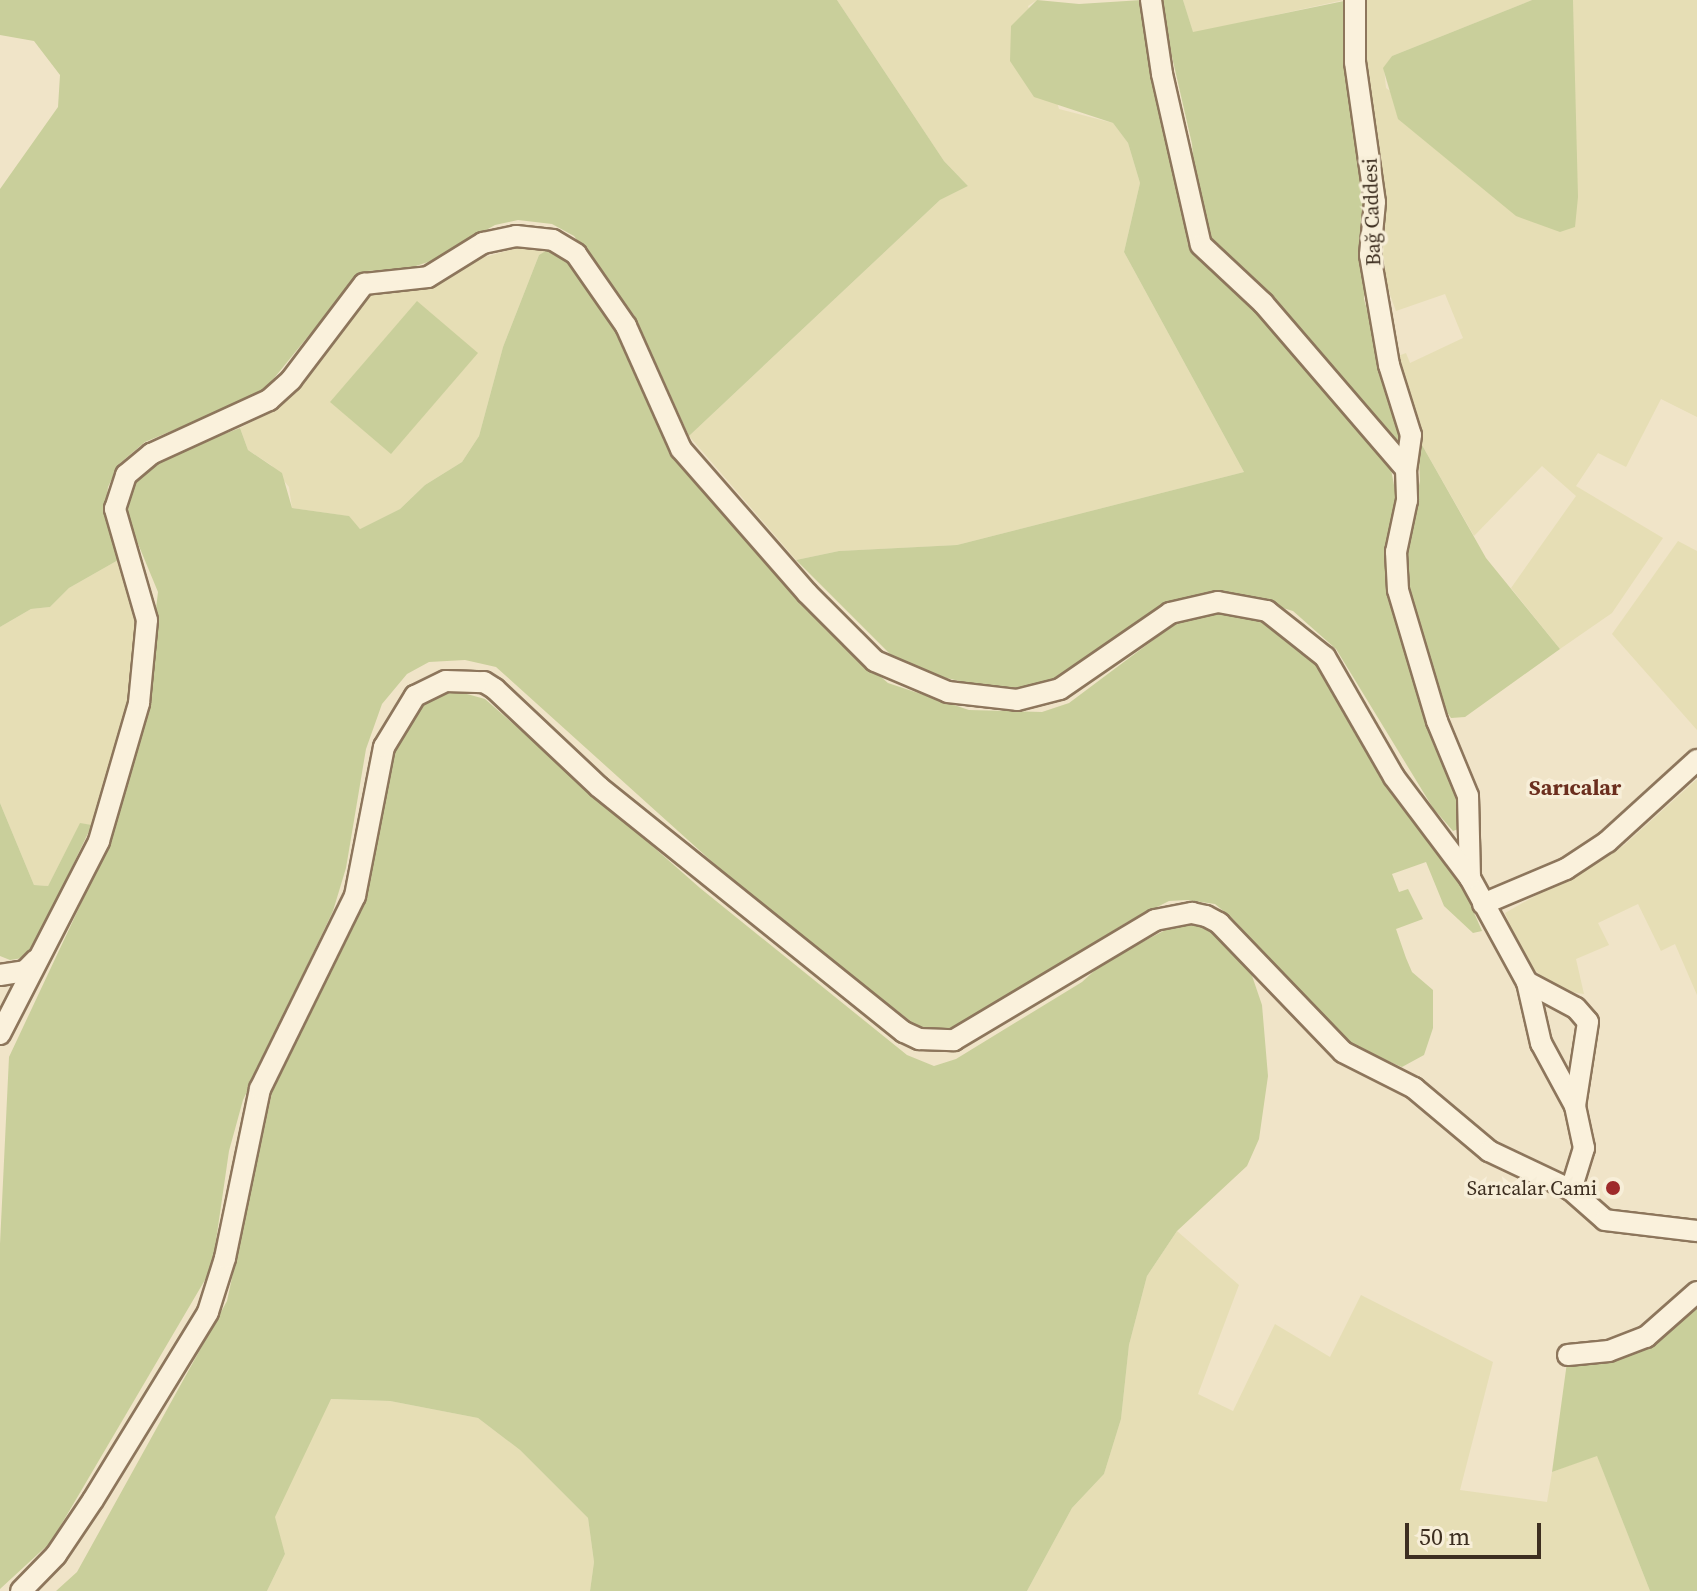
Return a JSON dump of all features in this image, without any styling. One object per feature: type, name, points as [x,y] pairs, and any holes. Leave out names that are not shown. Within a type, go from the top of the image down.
[{"type":"street","points":[[1151,0],[1201,245],[1263,303],[1406,469]]},
{"type":"street","name":"Bağ Caddesi","points":[[1355,0],[1355,62],[1375,202],[1370,255],[1389,365],[1411,435],[1406,469],[1407,500],[1396,552],[1398,590],[1437,721],[1468,796],[1470,878]]},
{"type":"street","points":[[0,1034],[99,841],[139,703],[147,620],[115,509],[126,475],[151,454],[269,400],[291,380],[364,284],[428,277],[483,243],[516,236],[553,240],[576,254],[626,326],[681,449],[807,593],[875,661],[948,692],[1017,700],[1060,689],[1170,613],[1218,602],[1267,611],[1325,657],[1394,777],[1470,878],[1527,982],[1541,1043],[1575,1106],[1585,1139],[1571,1190]]},
{"type":"street","points":[[21,1591],[44,1570],[78,1522],[208,1312],[225,1258],[260,1089],[355,896],[384,747],[415,696],[446,681],[484,682],[495,689],[599,787],[904,1032],[954,1040],[1155,920],[1192,913],[1206,916],[1219,923],[1343,1052],[1414,1088],[1489,1151],[1571,1190],[1605,1220],[1697,1231]]},
{"type":"street","points":[[1483,904],[1566,869],[1607,842],[1697,760]]},
{"type":"street","points":[[0,975],[25,971],[36,960]]},
{"type":"street","points":[[1527,982],[1576,1008],[1588,1022],[1575,1106]]},
{"type":"street","points":[[1568,1355],[1636,1342],[1697,1292]]},
{"type":"shaded area","points":[[837,0],[1037,0],[1028,6],[1059,109],[1113,123],[1128,143],[1140,183],[1124,252],[1244,472],[957,545],[839,551],[796,560],[689,436],[940,200],[968,186],[944,161]]},
{"type":"shaded area","points":[[1183,0],[1344,0],[1193,33]]},
{"type":"shaded area","points":[[1358,0],[1532,0],[1392,56],[1384,68],[1386,88],[1575,227],[1573,0],[1697,0],[1697,417],[1661,399],[1626,467],[1598,453],[1576,486],[1663,538],[1612,613],[1560,649],[1511,588],[1576,496],[1542,466],[1474,536],[1418,438],[1390,359],[1406,353],[1410,363],[1463,338],[1445,294],[1396,311],[1390,295],[1377,248]]},
{"type":"shaded area","points":[[525,246],[549,249],[539,255],[503,347],[479,436],[462,462],[425,485],[400,509],[360,529],[348,516],[292,508],[289,487],[271,465],[248,450],[240,428],[275,410],[370,292],[435,283],[474,260]]},
{"type":"shaded area","points":[[1678,541],[1697,551],[1697,730],[1612,634]]},
{"type":"shaded area","points":[[120,559],[137,611],[139,651],[132,700],[92,825],[80,824],[48,886],[34,885],[0,803],[0,627],[31,609],[50,607],[69,588]]},
{"type":"shaded area","points":[[1697,779],[1697,995],[1675,944],[1661,951],[1638,904],[1598,923],[1609,945],[1576,959],[1584,994],[1558,990],[1524,961],[1505,913],[1623,846]]},
{"type":"shaded area","points":[[1177,1231],[1239,1285],[1198,1394],[1233,1411],[1275,1324],[1330,1357],[1361,1295],[1493,1362],[1460,1490],[1547,1502],[1552,1472],[1597,1455],[1650,1591],[1027,1591],[1072,1508],[1104,1474],[1121,1419],[1129,1345],[1147,1276]]},
{"type":"shaded area","points":[[330,1399],[390,1401],[478,1418],[520,1450],[588,1518],[594,1562],[590,1591],[267,1591],[285,1554],[274,1517]]},
{"type":"green space","points":[[0,0],[837,0],[944,161],[968,186],[940,200],[689,436],[634,315],[574,236],[552,224],[518,220],[495,225],[431,261],[410,268],[367,271],[353,281],[262,393],[145,442],[119,464],[108,487],[105,512],[120,559],[69,588],[50,607],[31,609],[0,627],[0,189],[58,107],[60,75],[34,41],[0,35]]},
{"type":"green space","points":[[1037,0],[1079,4],[1142,0],[1188,244],[1261,312],[1390,464],[1397,501],[1384,560],[1388,582],[1433,744],[1463,809],[1461,828],[1453,831],[1433,808],[1336,649],[1293,611],[1235,594],[1202,593],[1179,601],[1064,679],[1042,687],[985,687],[921,672],[892,656],[796,560],[839,551],[957,545],[1244,472],[1124,252],[1140,183],[1128,143],[1113,123],[1034,97],[1010,61],[1011,26]]},
{"type":"green space","points":[[1159,0],[1183,0],[1193,32],[1349,0],[1369,176],[1364,299],[1404,443],[1399,444],[1268,300],[1212,250],[1198,216],[1192,144]]},
{"type":"green space","points":[[1532,0],[1573,0],[1578,197],[1575,227],[1560,232],[1516,216],[1398,119],[1383,68],[1392,56]]},
{"type":"green space","points":[[549,249],[565,254],[602,304],[631,355],[670,455],[826,630],[888,683],[969,710],[1042,712],[1069,703],[1176,623],[1237,610],[1255,616],[1314,659],[1355,730],[1465,892],[1482,931],[1473,933],[1444,906],[1426,862],[1392,874],[1399,892],[1408,889],[1423,919],[1396,929],[1406,958],[1412,972],[1433,990],[1433,1028],[1424,1055],[1402,1067],[1346,1043],[1233,919],[1215,904],[1187,900],[1169,901],[1127,922],[962,1025],[944,1030],[917,1026],[759,904],[496,667],[465,660],[429,662],[407,674],[382,704],[366,749],[346,868],[333,911],[243,1100],[229,1151],[212,1268],[51,1542],[0,1589],[0,1244],[9,1057],[102,859],[140,742],[158,592],[129,522],[125,501],[131,484],[174,453],[240,428],[248,450],[282,473],[292,508],[349,516],[360,529],[400,509],[425,485],[462,462],[479,436],[503,347],[539,255]]},
{"type":"green space","points":[[417,301],[478,353],[391,454],[330,402]]},
{"type":"green space","points":[[1418,438],[1486,558],[1560,649],[1465,717],[1451,718],[1444,708],[1407,585],[1407,542],[1420,481]]},
{"type":"green space","points":[[456,691],[485,699],[700,888],[907,1055],[934,1066],[956,1059],[1082,982],[1104,962],[1175,925],[1199,926],[1218,936],[1248,964],[1262,1005],[1268,1076],[1259,1139],[1247,1166],[1177,1231],[1147,1276],[1129,1345],[1121,1419],[1104,1474],[1072,1508],[1027,1591],[590,1591],[594,1562],[588,1518],[520,1450],[478,1418],[390,1401],[331,1399],[275,1517],[285,1554],[267,1591],[56,1591],[77,1572],[227,1301],[274,1083],[363,900],[392,751],[418,703]]},
{"type":"green space","points":[[0,803],[34,885],[48,886],[80,823],[92,825],[35,944],[23,958],[10,960],[0,956]]},
{"type":"green space","points":[[1697,1292],[1697,1591],[1650,1591],[1597,1456],[1552,1472],[1568,1355],[1609,1351]]},
{"type":"place","name":"Sarıcalar Cami","points":[[1613,1188]]},
{"type":"district","name":"Sarıcalar","points":[[1575,788]]}]
